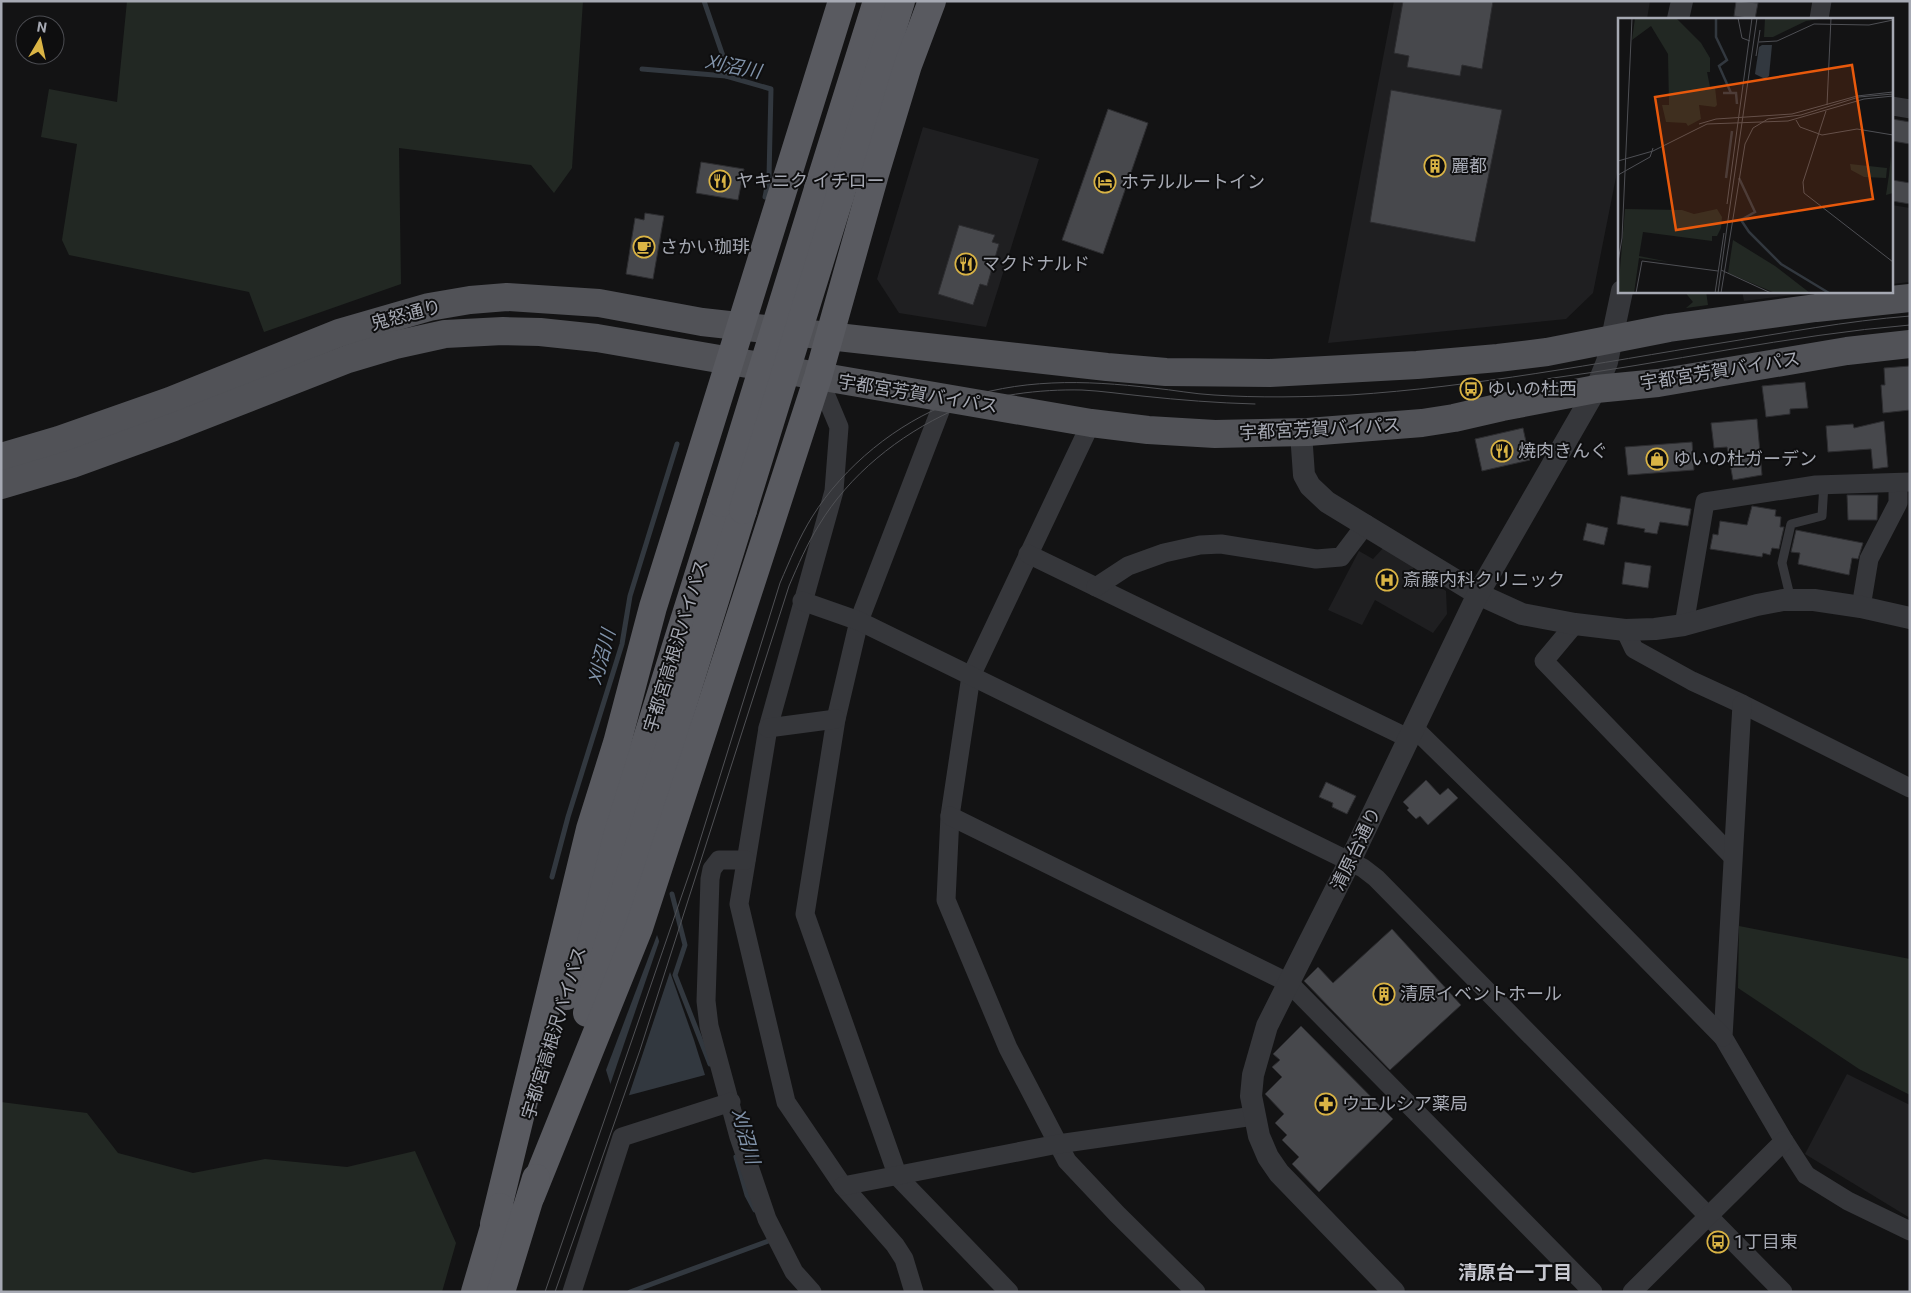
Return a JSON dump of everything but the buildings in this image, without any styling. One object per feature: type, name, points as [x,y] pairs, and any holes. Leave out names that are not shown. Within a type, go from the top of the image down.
[{"type":"highway","points":[[494,1224],[590,829],[617,743],[653,607],[842,1]]},
{"type":"highway","name":"宇都宮高根沢バイパス","points":[[501,1292],[531,1196],[732,507],[829,193],[877,1]]},
{"type":"highway","name":"宇都宮高根沢バイパス","points":[[829,193],[901,1]]},
{"type":"highway","points":[[531,1196],[639,928],[831,336],[875,174],[908,65],[932,1]]},
{"type":"highway","name":"宇都宮高根沢バイパス","points":[[476,1292],[494,1224],[732,507]]},
{"type":"main road","name":"鬼怒通り","points":[[1,457],[59,440],[170,401],[339,333],[429,307],[470,300],[507,297],[599,303],[702,322],[831,336]]},
{"type":"main road","points":[[831,336],[1166,372],[1270,373],[1417,365],[1498,358],[1612,340],[1669,328],[1869,301],[1910,298]]},
{"type":"main road","name":"鬼怒通り","points":[[1,485],[90,458],[183,424],[348,359],[394,345],[445,334],[504,330],[540,332],[597,338],[729,361]]},
{"type":"main road","name":"宇都宮芳賀バイパス","points":[[729,361],[1091,423],[1148,430],[1215,434],[1301,433],[1430,422],[1596,389],[1658,383],[1847,351],[1910,344]]},
{"type":"street","points":[[1678,18],[1682,1]]},
{"type":"street","points":[[1819,18],[1822,1]]},
{"type":"street","points":[[1894,106],[1910,110]]},
{"type":"street","name":"清原台通り","points":[[1394,1292],[1279,1173],[1268,1157],[1259,1136],[1254,1116],[1251,1096],[1253,1075],[1267,1026],[1350,861],[1478,594],[1596,389],[1604,372],[1622,292]]},
{"type":"street","points":[[818,377],[839,427],[834,491],[768,728],[739,904],[786,1102],[843,1186],[895,1245],[904,1260],[914,1292]]},
{"type":"street","points":[[945,398],[859,621],[836,719],[805,914],[898,1177],[1008,1292]]},
{"type":"street","points":[[1091,423],[971,676],[950,816],[946,900],[1008,1048],[1067,1161],[1117,1214],[1196,1292]]},
{"type":"street","points":[[1301,433],[1304,475],[1310,486],[1327,502],[1366,524],[1478,594],[1522,614],[1575,624],[1625,630],[1684,626],[1757,605],[1783,600],[1814,600],[1860,607],[1910,618]]},
{"type":"street","points":[[1684,626],[1705,502],[1824,484],[1904,482],[1898,503],[1870,559],[1860,607]]},
{"type":"street","points":[[1096,587],[1128,566],[1164,553],[1200,545],[1220,544],[1316,559],[1341,557],[1366,524]]},
{"type":"street","points":[[1028,554],[1411,733],[1554,865],[1723,1036],[1806,1175],[1848,1201],[1910,1231]]},
{"type":"street","points":[[802,601],[859,621],[1350,861],[1376,878],[1783,1292]]},
{"type":"street","points":[[1575,624],[1544,661],[1732,856]]},
{"type":"street","points":[[1625,630],[1634,648],[1692,682],[1742,704],[1910,788]]},
{"type":"street","points":[[1723,1036],[1742,704]]},
{"type":"street","points":[[768,728],[836,719]]},
{"type":"street","points":[[950,816],[1289,983],[1593,1292]]},
{"type":"street","points":[[746,860],[719,860],[712,869],[710,879],[706,1001],[709,1026],[724,1105],[739,1137],[767,1219],[794,1272],[812,1292]]},
{"type":"street","points":[[572,1292],[622,1137],[724,1105]]},
{"type":"street","points":[[843,1186],[898,1177],[1058,1144],[1254,1116]]},
{"type":"street","points":[[1632,1292],[1784,1141]]},
{"type":"lane","points":[[1792,600],[1782,563],[1791,524],[1822,516],[1824,484]]},
{"type":"shaded area","points":[[127,1],[583,1],[572,168],[554,193],[531,165],[399,148],[401,284],[264,332],[249,292],[69,255],[62,240],[77,144],[41,137],[49,89],[117,102]]},
{"type":"shaded area","points":[[1394,1],[1650,1],[1647,18],[1618,18],[1618,167],[1593,293],[1566,319],[1328,343]]},
{"type":"shaded area","points":[[923,127],[1039,159],[986,327],[899,313],[877,279]]},
{"type":"shaded area","points":[[1894,205],[1910,208],[1910,282],[1894,284]]},
{"type":"shaded area","points":[[1685,292],[1706,292],[1708,305],[1686,308],[1693,302]]},
{"type":"shaded area","points":[[1742,292],[1816,292],[1744,301]]},
{"type":"shaded area","name":"斎藤内科クリニック","points":[[1386,545],[1415,562],[1413,569],[1446,591],[1447,614],[1433,633],[1375,600],[1362,625],[1328,610],[1359,551],[1373,559]]},
{"type":"shaded area","points":[[1739,926],[1910,959],[1910,1095],[1859,1069],[1738,988]]},
{"type":"shaded area","points":[[657,935],[705,1075],[615,1099],[606,1070]]},
{"type":"shaded area","points":[[1847,1074],[1910,1105],[1910,1218],[1805,1154]]},
{"type":"shaded area","points":[[1,1102],[87,1113],[118,1153],[193,1173],[265,1159],[347,1167],[415,1151],[456,1243],[442,1292],[1,1292]]},
{"type":"pier","points":[[660,939],[671,969],[628,1098],[614,1101],[609,1088]]},
{"type":"waterway","points":[[704,1],[723,56],[726,76]]},
{"type":"waterway","name":"刈沼川","points":[[642,69],[726,76],[771,89],[769,177],[765,197]]},
{"type":"waterway","name":"刈沼川","points":[[552,877],[568,817],[622,644],[630,596],[677,444]]},
{"type":"waterway","name":"刈沼川","points":[[672,894],[685,945],[675,975],[710,1064]]},
{"type":"waterway","name":"刈沼川","points":[[736,1157],[747,1195],[755,1210]]},
{"type":"waterway","name":"刈沼川","points":[[630,1292],[771,1240],[770,1237]]},
{"type":"tram line","points":[[545,1292],[693,863],[780,583],[803,533],[825,498],[856,464],[892,434],[932,411],[953,402],[978,394],[1027,385],[1102,383],[1248,397],[1350,395],[1489,380],[1815,328],[1910,316]]},
{"type":"tram line","points":[[1546,379],[1819,335],[1910,325]]},
{"type":"tram line","points":[[555,1292],[640,1050],[789,586],[799,562],[819,525],[845,489],[877,458],[913,432],[952,411],[999,397],[1032,392],[1082,390],[1184,400],[1255,404]]},
{"type":"place","name":"麗都","points":[[1435,166]]},
{"type":"place","name":"ヤキニク イチロー","points":[[720,181]]},
{"type":"place","name":"ホテルルートイン","points":[[1105,182]]},
{"type":"place","name":"さかい珈琲","points":[[644,247]]},
{"type":"place","name":"マクドナルド","points":[[966,264]]},
{"type":"place","name":"ゆいの杜西","points":[[1471,389]]},
{"type":"place","name":"焼肉きんぐ","points":[[1502,451]]},
{"type":"place","name":"ゆいの杜ガーデン","points":[[1657,459]]},
{"type":"place","name":"斎藤内科クリニック","points":[[1387,580]]},
{"type":"place","name":"清原イベントホール","points":[[1384,994]]},
{"type":"place","name":"ウエルシア薬局","points":[[1326,1104]]},
{"type":"place","name":"1丁目東","points":[[1718,1242]]},
{"type":"district","name":"清原台一丁目","points":[[1515,1272]]}]
